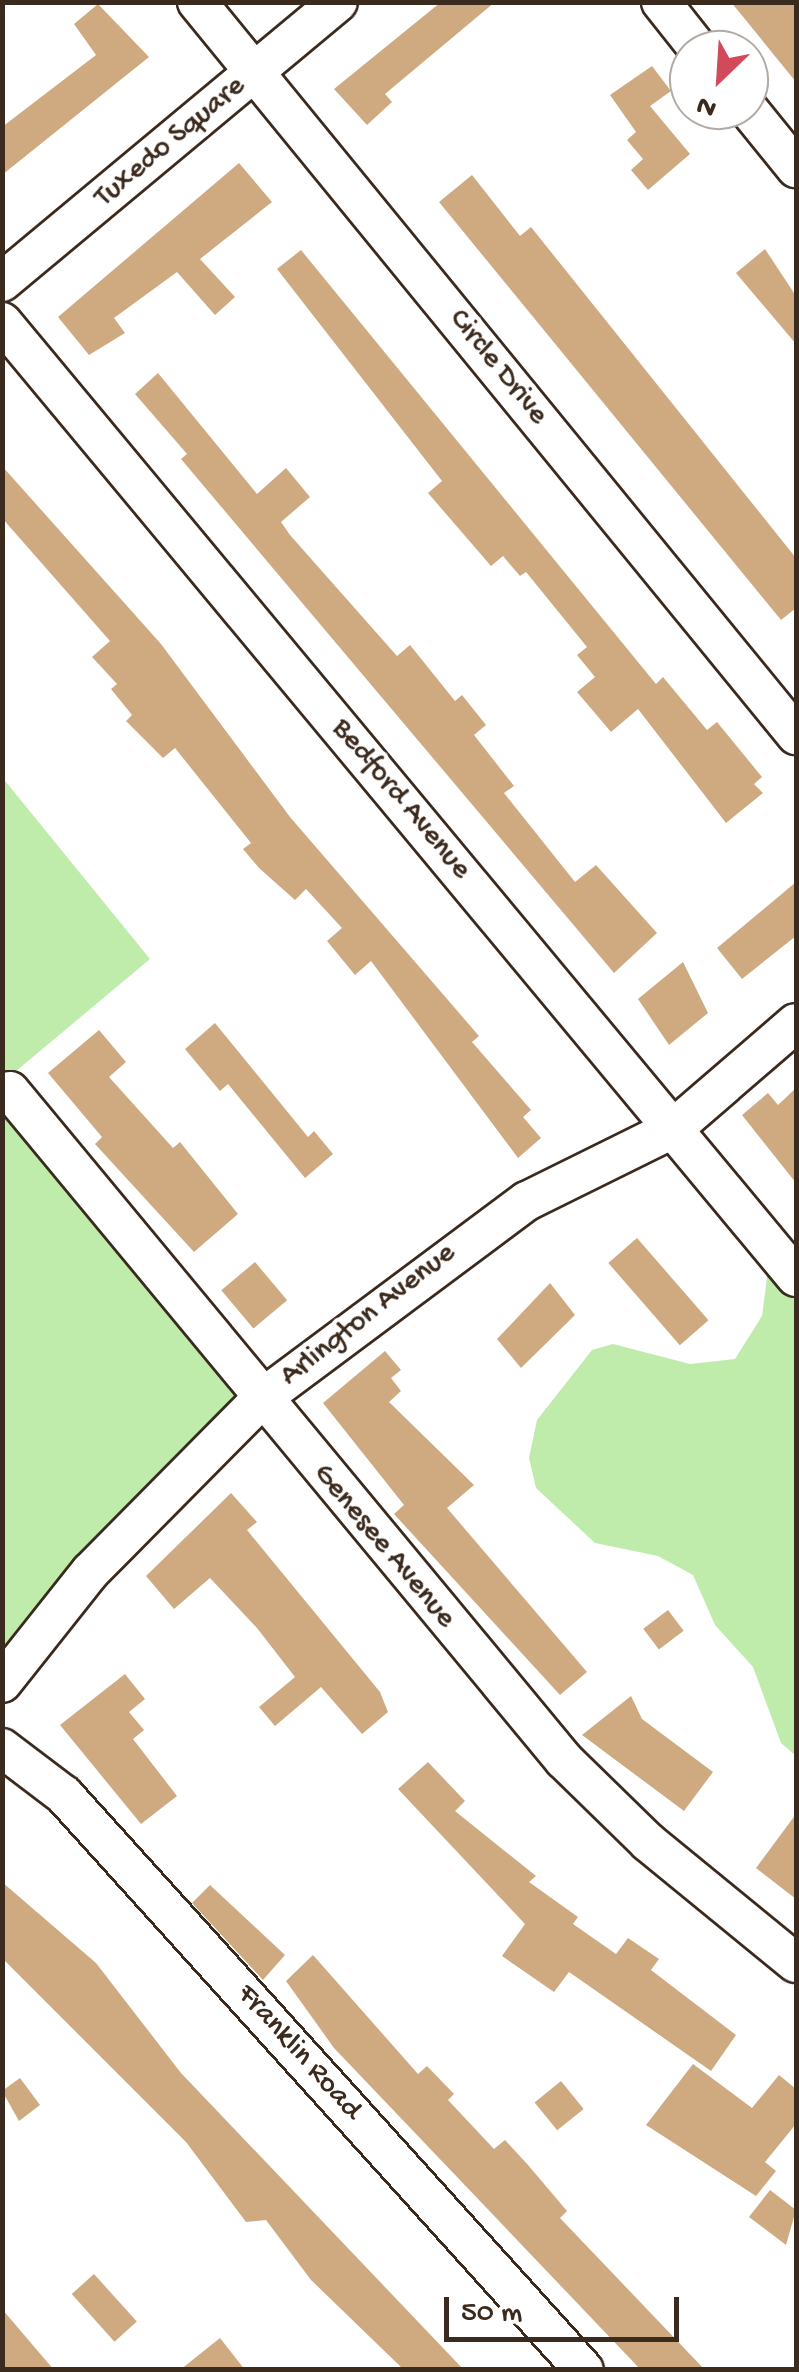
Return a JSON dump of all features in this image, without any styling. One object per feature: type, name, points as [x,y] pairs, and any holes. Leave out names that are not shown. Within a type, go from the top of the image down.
[{"type":"street","name":"Circle Drive","points":[[197,2],[796,735]]},
{"type":"street","name":"Tuxedo Square","points":[[2,282],[338,2]]},
{"type":"street","points":[[660,2],[683,30]]},
{"type":"street","points":[[765,130],[796,168]]},
{"type":"street","name":"Bedford Avenue","points":[[2,322],[796,1277]]},
{"type":"street","name":"Arlington Avenue","points":[[2,1683],[90,1572],[262,1399],[498,1220],[674,1129],[796,1023]]},
{"type":"street","name":"Genesee Avenue","points":[[10,1091],[564,1760],[648,1842],[796,1963]]},
{"type":"street","name":"Franklin Road","points":[[2,1748],[64,1795],[584,2370]]},
{"type":"green space","points":[[2,777],[150,959],[3,1082],[2,1082]]},
{"type":"green space","points":[[3,1083],[261,1399],[3,1683]]},
{"type":"green space","points":[[771,1247],[796,1277],[796,1756],[781,1743],[753,1667],[715,1625],[693,1575],[658,1556],[595,1543],[536,1488],[529,1458],[537,1420],[592,1350],[613,1344],[690,1364],[735,1359],[762,1316]]},
{"type":"building","points":[[441,2],[495,2],[385,94],[392,102],[367,125],[334,89]]},
{"type":"building","points":[[731,2],[796,2],[796,82],[769,49],[769,30],[754,30]]},
{"type":"building","points":[[98,4],[149,57],[2,175],[2,127],[96,55],[74,24]]},
{"type":"building","points":[[652,66],[669,88],[650,106],[690,154],[648,190],[631,170],[643,159],[627,140],[636,132],[610,95]]},
{"type":"building","points":[[239,163],[272,202],[200,259],[235,297],[215,315],[177,272],[114,318],[125,333],[89,355],[58,317]]},
{"type":"building","points":[[472,175],[520,236],[531,227],[796,558],[796,608],[781,620],[439,202]]},
{"type":"building","points":[[765,249],[796,296],[796,344],[736,273]]},
{"type":"building","points":[[301,250],[656,684],[663,677],[707,730],[717,722],[762,777],[754,784],[763,793],[726,823],[638,709],[611,732],[577,692],[595,677],[577,655],[587,647],[526,572],[520,576],[503,556],[491,566],[428,493],[442,481],[277,269]]},
{"type":"building","points":[[158,373],[257,494],[286,468],[310,497],[281,522],[290,535],[397,656],[410,645],[455,701],[462,695],[486,725],[474,735],[514,786],[504,793],[575,882],[596,865],[657,933],[614,973],[181,459],[187,454],[135,394]]},
{"type":"building","points":[[2,466],[161,644],[290,817],[479,1036],[472,1042],[531,1110],[523,1117],[541,1138],[518,1158],[371,961],[355,975],[327,941],[342,928],[306,889],[295,900],[259,868],[243,849],[251,843],[175,748],[163,758],[126,721],[132,715],[111,689],[117,684],[92,657],[110,641],[2,518]]},
{"type":"building","points":[[796,882],[796,936],[742,979],[717,948]]},
{"type":"building","points":[[683,962],[708,1013],[669,1045],[638,999]]},
{"type":"building","points":[[215,1023],[308,1137],[314,1131],[333,1154],[305,1178],[228,1084],[220,1091],[185,1049]]},
{"type":"building","points":[[99,1030],[126,1062],[109,1077],[173,1148],[180,1142],[238,1214],[194,1252],[95,1144],[102,1137],[48,1073]]},
{"type":"building","points":[[796,1088],[796,1183],[742,1115],[768,1093],[778,1105]]},
{"type":"building","points":[[637,1238],[709,1320],[680,1345],[608,1263]]},
{"type":"building","points":[[255,1262],[287,1300],[253,1329],[221,1290]]},
{"type":"building","points":[[550,1283],[575,1315],[521,1368],[497,1339]]},
{"type":"building","points":[[385,1351],[401,1370],[391,1378],[401,1391],[389,1402],[474,1485],[447,1508],[587,1672],[560,1695],[394,1514],[404,1505],[323,1403]]},
{"type":"building","points":[[231,1493],[257,1522],[247,1530],[380,1692],[388,1712],[362,1734],[321,1687],[275,1726],[259,1707],[295,1677],[257,1628],[210,1578],[174,1609],[146,1576]]},
{"type":"building","points":[[668,1610],[684,1631],[659,1649],[643,1629]]},
{"type":"building","points":[[125,1674],[145,1699],[129,1712],[144,1730],[133,1739],[177,1796],[141,1824],[60,1725]]},
{"type":"building","points":[[631,1696],[642,1719],[713,1772],[684,1811],[582,1735]]},
{"type":"building","points":[[428,1762],[465,1801],[455,1811],[536,1876],[529,1882],[578,1917],[573,1924],[616,1954],[628,1938],[659,1959],[651,1970],[736,2035],[711,2071],[569,1972],[554,1992],[502,1956],[525,1924],[398,1789]]},
{"type":"building","points":[[796,1814],[796,1899],[756,1868]]},
{"type":"building","points":[[2,1882],[96,1963],[181,2073],[464,2370],[403,2369],[311,2280],[266,2220],[246,2222],[186,2142],[2,1958]]},
{"type":"building","points":[[210,1885],[285,1955],[263,1980],[192,1903]]},
{"type":"building","points":[[313,1955],[418,2074],[427,2066],[454,2094],[448,2100],[494,2149],[505,2140],[567,2211],[560,2218],[705,2370],[641,2370],[334,2048],[286,1981]]},
{"type":"building","points":[[693,2064],[752,2108],[779,2075],[796,2089],[796,2124],[765,2162],[776,2171],[756,2196],[646,2125]]},
{"type":"building","points":[[20,2078],[40,2105],[19,2121],[2,2091]]},
{"type":"building","points":[[561,2081],[584,2109],[557,2130],[535,2102]]},
{"type":"building","points":[[770,2190],[796,2210],[786,2245],[749,2217]]},
{"type":"building","points":[[94,2274],[137,2322],[115,2342],[72,2294]]},
{"type":"building","points":[[2,2309],[54,2370],[2,2370]]},
{"type":"building","points":[[220,2338],[245,2370],[180,2370]]}]
